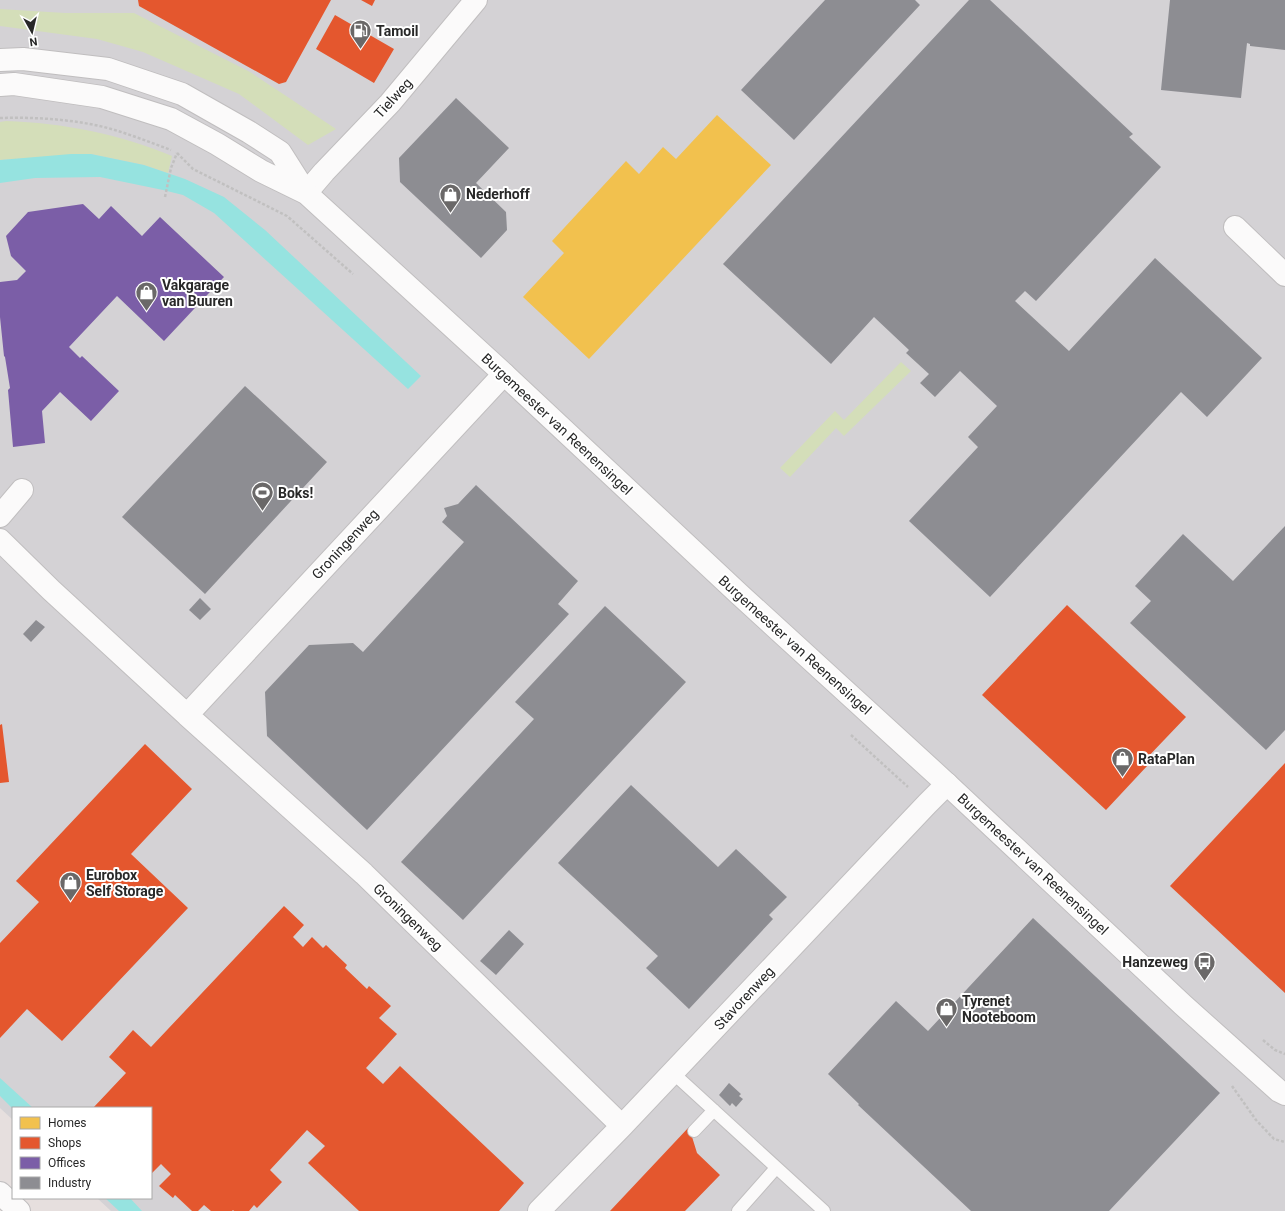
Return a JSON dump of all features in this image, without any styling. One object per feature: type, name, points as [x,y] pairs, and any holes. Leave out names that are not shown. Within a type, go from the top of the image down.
[{"type":"street","name":"Tielweg","points":[[306,193],[390,103],[476,0]]},
{"type":"street","name":"Burgemeester van Reenensingel","points":[[0,60],[23,59],[108,69],[182,94],[249,132],[280,152],[306,193],[504,374],[739,594],[948,784],[1183,1005],[1279,1091],[1285,1094]]},
{"type":"street","name":"Burgemeester van Reenensingel","points":[[0,84],[14,84],[102,97],[171,119],[217,144],[261,172],[306,193]]},
{"type":"street","points":[[1235,227],[1285,274]]},
{"type":"street","name":"Groningenweg","points":[[187,714],[504,374]]},
{"type":"street","points":[[0,516],[22,490]]},
{"type":"street","name":"Groningenweg","points":[[0,540],[51,590],[364,874],[622,1126]]},
{"type":"street","name":"Stavorenweg","points":[[539,1211],[673,1073],[927,804],[948,784]]},
{"type":"street","points":[[0,1193],[19,1211]]},
{"type":"lane","points":[[673,1073],[824,1211]]},
{"type":"lane","points":[[694,1131],[714,1110]]},
{"type":"lane","points":[[738,1211],[776,1168]]},
{"type":"path","points":[[166,197],[172,168],[177,153]]},
{"type":"shaded area","points":[[0,0],[1285,0],[1285,1211],[111,1211],[98,1199],[152,1199],[152,1107],[12,1107],[12,1119],[0,1108]]},
{"type":"green space","points":[[0,9],[65,13],[134,13],[250,72],[336,129],[308,145],[239,94],[143,52],[97,39],[0,26]]},
{"type":"green space","points":[[6,121],[70,127],[111,136],[152,148],[172,156],[168,173],[144,165],[91,154],[0,160],[0,122]]},
{"type":"green space","points":[[901,362],[911,371],[844,436],[836,428],[790,477],[780,468],[835,411],[844,420]]},
{"type":"water","points":[[71,154],[91,154],[144,165],[185,179],[224,197],[265,230],[421,376],[408,389],[214,213],[183,195],[100,177],[35,178],[0,183],[0,160]]},
{"type":"water","points":[[0,1078],[32,1107],[12,1108],[0,1096]]},
{"type":"water","points":[[106,1199],[131,1199],[142,1211],[119,1211]]},
{"type":"building: Homes","points":[[717,115],[771,165],[589,359],[523,297],[564,253],[552,241],[626,161],[639,174],[663,147],[676,159]]},
{"type":"building: Shops","points":[[138,0],[331,0],[286,82],[279,84],[139,6]]},
{"type":"building: Shops","points":[[361,0],[375,0],[372,6]]},
{"type":"building: Shops","points":[[335,15],[394,49],[374,83],[316,49]]},
{"type":"building: Shops","points":[[1067,605],[1186,717],[1144,761],[1148,765],[1106,810],[982,695]]},
{"type":"building: Shops","points":[[2,724],[9,782],[0,783],[0,725]]},
{"type":"building: Shops","points":[[145,744],[192,789],[131,854],[188,908],[62,1041],[27,1009],[0,1038],[0,943],[39,902],[16,881]]},
{"type":"building: Shops","points":[[1285,763],[1285,993],[1170,886]]},
{"type":"building: Shops","points":[[284,906],[304,925],[293,937],[303,947],[312,937],[323,948],[326,945],[347,965],[345,968],[367,989],[369,986],[391,1006],[379,1018],[397,1034],[366,1068],[383,1084],[400,1066],[524,1183],[499,1211],[359,1211],[308,1163],[325,1146],[307,1130],[270,1170],[282,1182],[257,1208],[254,1205],[249,1211],[211,1211],[204,1205],[198,1211],[192,1211],[175,1195],[173,1198],[159,1186],[171,1174],[161,1164],[152,1173],[152,1107],[94,1107],[126,1073],[109,1057],[133,1030],[151,1047]]},
{"type":"building: Shops","points":[[689,1127],[697,1153],[720,1175],[685,1211],[610,1211]]},
{"type":"building: Offices","points":[[83,204],[99,219],[111,206],[142,236],[160,217],[224,277],[164,341],[117,296],[69,347],[80,358],[82,356],[119,391],[91,421],[60,392],[42,411],[45,443],[13,447],[8,390],[10,388],[4,356],[0,317],[0,282],[17,280],[26,271],[11,256],[6,236],[28,212]]},
{"type":"building: Industry","points":[[825,0],[915,0],[920,5],[794,140],[741,90]]},
{"type":"building: Industry","points":[[969,0],[990,0],[1133,134],[1129,137],[1161,167],[1036,301],[1025,291],[1015,301],[1069,351],[1155,258],[1262,358],[1207,417],[1181,392],[990,597],[909,521],[978,447],[968,437],[997,406],[960,371],[935,397],[920,383],[929,374],[906,353],[909,350],[874,317],[831,364],[723,264]]},
{"type":"building: Industry","points":[[1170,0],[1285,0],[1285,50],[1250,46],[1250,44],[1247,43],[1241,98],[1161,90]]},
{"type":"building: Industry","points":[[456,98],[509,148],[476,183],[506,212],[507,230],[481,258],[400,182],[399,158]]},
{"type":"building: Industry","points":[[245,386],[327,462],[205,594],[122,517]]},
{"type":"building: Industry","points":[[476,485],[578,581],[558,604],[569,614],[367,830],[267,736],[265,692],[309,645],[353,643],[363,652],[464,542],[442,522],[447,516],[444,508],[458,504]]},
{"type":"building: Industry","points":[[1285,526],[1285,730],[1266,750],[1130,623],[1151,601],[1135,586],[1183,534],[1233,581]]},
{"type":"building: Industry","points":[[200,598],[211,609],[200,620],[189,610]]},
{"type":"building: Industry","points":[[605,606],[686,682],[463,920],[401,862],[534,719],[515,702]]},
{"type":"building: Industry","points":[[36,620],[45,627],[31,642],[23,634]]},
{"type":"building: Industry","points":[[631,785],[718,867],[736,849],[787,897],[769,915],[773,919],[689,1009],[646,968],[658,956],[558,863]]},
{"type":"building: Industry","points":[[1033,918],[1220,1093],[1109,1211],[971,1211],[858,1105],[859,1104],[828,1074],[896,1001],[928,1031]]},
{"type":"building: Industry","points":[[509,930],[524,944],[496,975],[480,961]]},
{"type":"building: Industry","points":[[729,1083],[741,1094],[739,1096],[743,1099],[736,1107],[732,1103],[730,1106],[719,1095]]},
{"type":"place","name":"Tamoil","points":[[361,50]]},
{"type":"place","name":"Nederhoff","points":[[450,214]]},
{"type":"place","name":"Vakgarage van Buuren","points":[[146,312]]},
{"type":"place","name":"Boks!","points":[[263,512]]},
{"type":"place","name":"RataPlan","points":[[1123,778]]},
{"type":"place","name":"Eurobox Self Storage","points":[[70,902]]},
{"type":"place","name":"Hanzeweg","points":[[1204,982]]},
{"type":"place","name":"Tyrenet Nooteboom","points":[[946,1028]]}]
